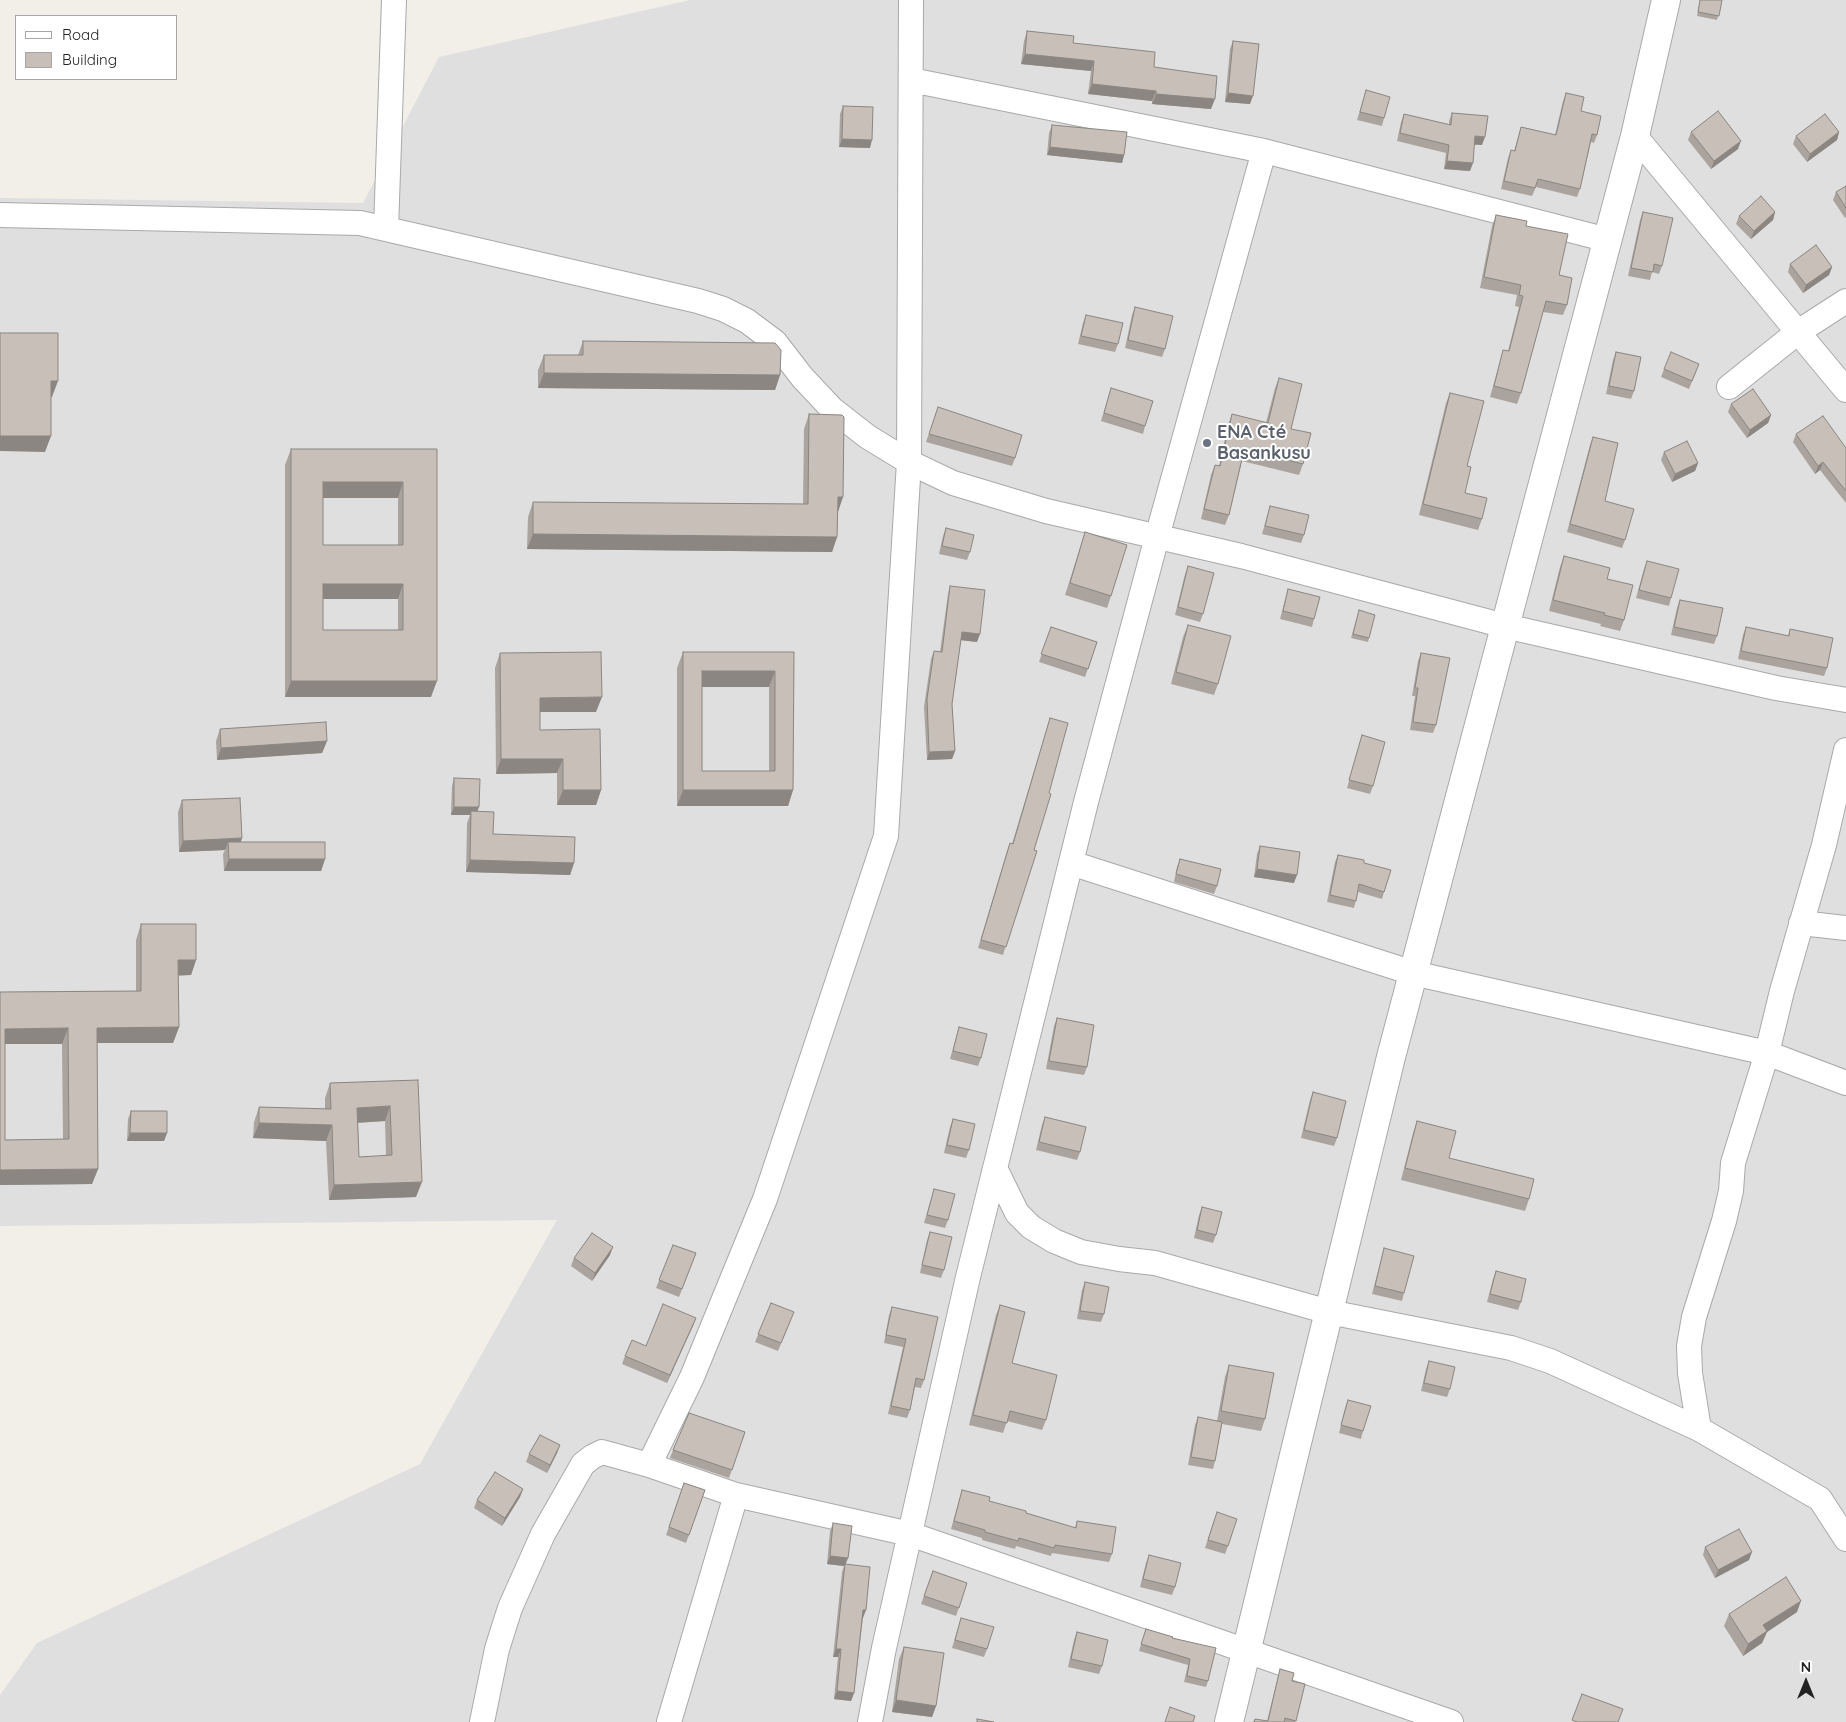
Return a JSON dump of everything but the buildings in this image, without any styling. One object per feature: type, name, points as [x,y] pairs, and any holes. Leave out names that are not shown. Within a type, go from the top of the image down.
[{"type":"street","points":[[386,230],[394,0]]},
{"type":"street","points":[[649,1465],[692,1377],[765,1199],[886,836],[909,462],[911,0]]},
{"type":"street","points":[[1229,1722],[1391,1057],[1608,240],[1635,136],[1666,0]]},
{"type":"street","points":[[911,80],[1264,151],[1608,240]]},
{"type":"street","points":[[1635,136],[1846,390]]},
{"type":"street","points":[[870,1722],[884,1648],[966,1286],[1071,863],[1157,537],[1264,151]]},
{"type":"street","points":[[0,215],[360,223],[698,301],[723,309],[747,321],[775,342],[802,377],[832,408],[868,437],[909,462],[953,483],[1037,508],[1241,556],[1505,626],[1776,688],[1846,700]]},
{"type":"street","points":[[1729,387],[1798,332],[1846,301]]},
{"type":"street","points":[[1699,1429],[1690,1373],[1688,1346],[1694,1316],[1724,1221],[1733,1163],[1767,1053],[1800,922],[1824,845],[1846,750]]},
{"type":"street","points":[[1071,863],[1413,973],[1767,1053],[1846,1083]]},
{"type":"street","points":[[1800,922],[1846,928]]},
{"type":"street","points":[[995,1168],[1016,1212],[1030,1227],[1054,1241],[1080,1252],[1119,1260],[1155,1263],[1329,1312],[1511,1348],[1550,1361],[1699,1429],[1820,1500],[1846,1539]]},
{"type":"street","points":[[482,1722],[497,1649],[510,1608],[543,1534],[583,1464],[602,1452],[649,1465],[736,1495],[910,1534],[1451,1722]]},
{"type":"street","points":[[669,1722],[736,1495]]},
{"type":"shaded area","points":[[690,0],[1846,0],[1846,1722],[0,1722],[0,1695],[37,1643],[420,1464],[557,1220],[0,1226],[0,198],[363,203],[439,57]]},
{"type":"place","name":"ENA Cté Basankusu","points":[[1207,443]]}]
